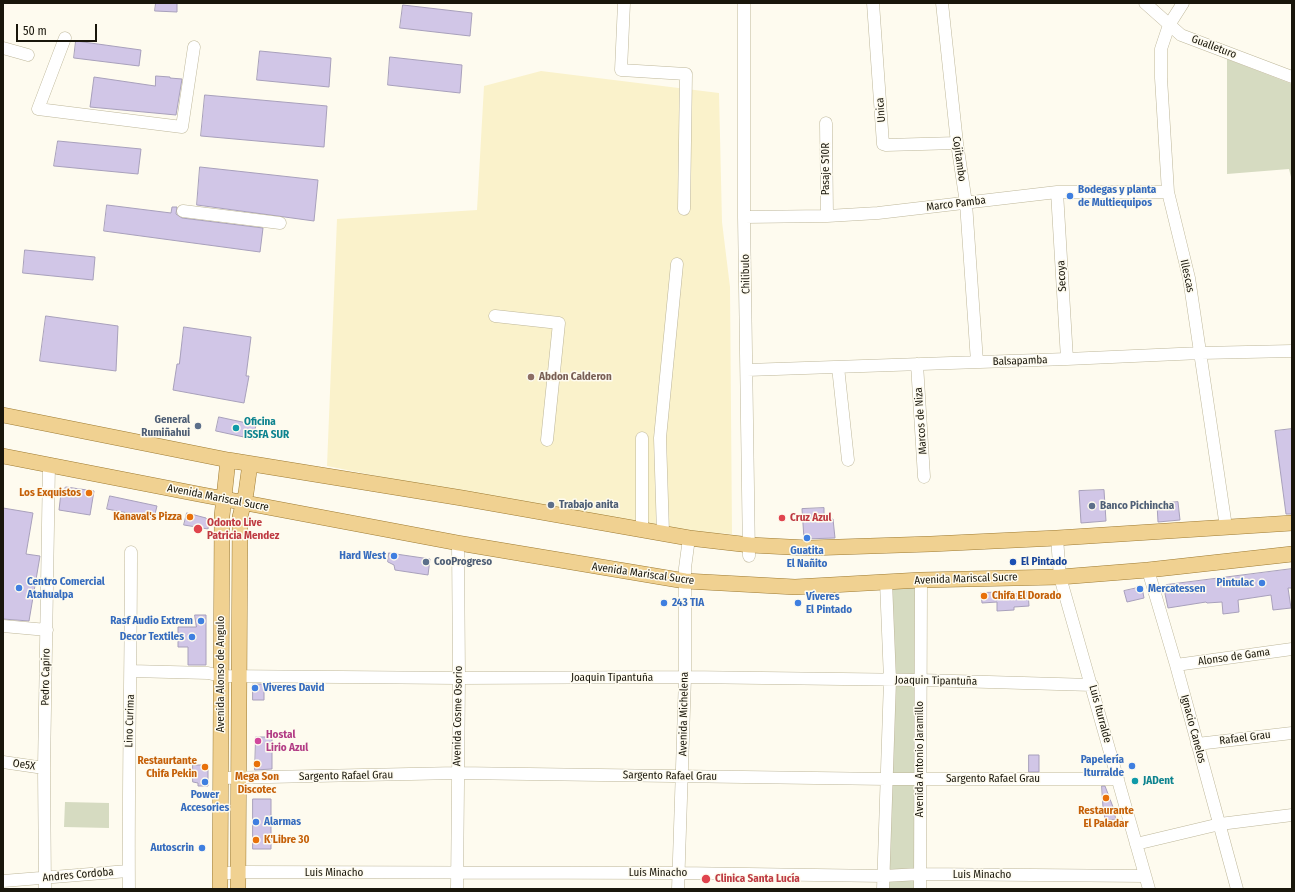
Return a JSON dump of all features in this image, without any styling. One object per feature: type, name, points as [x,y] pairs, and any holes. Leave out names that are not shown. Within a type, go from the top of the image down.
[{"type":"main road","points":[[3,415],[228,460],[642,529],[750,551],[1057,538],[1292,523]]},
{"type":"main road","name":"Avenida Mariscal Sucre","points":[[3,456],[458,543],[685,581],[794,587],[921,580],[1060,577],[1148,570],[1292,554]]},
{"type":"main road","name":"Avenida Alonso de Angulo","points":[[220,889],[222,516],[228,460]]},
{"type":"main road","name":"Avenida Alonso de Angulo","points":[[238,889],[240,517],[250,464]]},
{"type":"street","points":[[624,3],[621,70],[686,74],[684,209]]},
{"type":"street","name":"Chilibulo","points":[[744,3],[744,217],[750,551]]},
{"type":"street","name":"Unica","points":[[873,3],[883,144],[886,146],[957,143]]},
{"type":"street","name":"Cojitambo","points":[[942,3],[957,143],[966,203],[977,362]]},
{"type":"street","name":"Gualleturo","points":[[1145,3],[1181,35],[1292,78]]},
{"type":"street","name":"Illescas","points":[[1183,3],[1169,25],[1161,49],[1161,78],[1168,192],[1189,278],[1226,527]]},
{"type":"street","points":[[65,38],[38,109],[182,127],[194,47]]},
{"type":"street","points":[[3,48],[28,55]]},
{"type":"street","name":"Pasaje S10R","points":[[826,123],[827,216]]},
{"type":"street","name":"Marco Pamba","points":[[744,217],[827,216],[878,213],[1057,192],[1168,192]]},
{"type":"street","name":"Secoya","points":[[1057,192],[1067,359]]},
{"type":"street","points":[[183,210],[280,223]]},
{"type":"street","points":[[663,533],[660,438],[678,264]]},
{"type":"street","points":[[495,316],[559,323],[547,440]]},
{"type":"street","name":"Balsapamba","points":[[747,370],[1292,351]]},
{"type":"street","name":"Marcos de Niza","points":[[917,364],[924,478]]},
{"type":"street","points":[[838,367],[848,460]]},
{"type":"street","points":[[642,438],[642,529]]},
{"type":"street","name":"Pedro Capiro","points":[[45,884],[44,768],[49,464]]},
{"type":"street","name":"Avenida Michelena","points":[[678,889],[685,678],[685,581],[689,538]]},
{"type":"street","name":"Luis Iturralde","points":[[1057,538],[1060,577],[1092,685],[1148,889]]},
{"type":"street","name":"Avenida Cosme Osorio","points":[[457,889],[459,678],[458,543]]},
{"type":"street","name":"Lino Curima","points":[[128,889],[128,790],[132,671],[132,552]]},
{"type":"street","name":"Ignacio Canelos","points":[[1148,570],[1176,665],[1237,889]]},
{"type":"street","name":"Avenida Antonio Jaramillo","points":[[920,889],[921,580]]},
{"type":"street","points":[[883,889],[890,680],[886,582]]},
{"type":"street","points":[[3,626],[47,630]]},
{"type":"street","name":"Alonso de Gama","points":[[1176,665],[1292,649]]},
{"type":"street","name":"Joaquin Tipantuña","points":[[132,671],[208,673],[221,676],[920,680],[1092,685]]},
{"type":"street","name":"Rafael Grau","points":[[1197,744],[1292,732]]},
{"type":"street","name":"Oe5X","points":[[3,762],[44,768]]},
{"type":"street","name":"Sargento Rafael Grau","points":[[221,778],[457,773],[887,779],[1118,779]]},
{"type":"street","points":[[1136,844],[1220,824],[1292,815]]},
{"type":"street","name":"Andres Cordoba","points":[[3,881],[45,884],[128,871]]},
{"type":"street","name":"Luis Minacho","points":[[219,874],[239,872],[1145,876]]},
{"type":"shaded area","name":"Abdon Calderon","points":[[541,71],[719,93],[722,222],[730,287],[732,534],[642,529],[327,466],[337,219],[477,210],[484,86]]},
{"type":"green space","points":[[1227,59],[1292,84],[1292,181],[1289,169],[1227,174]]},
{"type":"green space","points":[[921,580],[920,889],[883,889],[886,582]]},
{"type":"green space","points":[[65,802],[109,803],[109,828],[64,827]]},
{"type":"building","points":[[156,3],[177,3],[177,12],[155,11]]},
{"type":"building","points":[[403,5],[472,13],[470,36],[400,28]]},
{"type":"building","points":[[76,41],[141,50],[139,66],[74,58]]},
{"type":"building","points":[[260,51],[331,58],[329,87],[257,80]]},
{"type":"building","points":[[390,57],[462,65],[460,93],[388,85]]},
{"type":"building","points":[[156,76],[182,79],[176,115],[90,107],[94,77],[155,86]]},
{"type":"building","points":[[205,95],[327,106],[324,147],[201,136]]},
{"type":"building","points":[[58,141],[141,149],[138,174],[54,166]]},
{"type":"building","points":[[200,167],[318,180],[314,221],[197,205]]},
{"type":"building","points":[[107,205],[171,213],[172,207],[177,207],[176,214],[182,218],[263,228],[260,252],[104,231]]},
{"type":"building","points":[[25,250],[95,257],[93,280],[23,273]]},
{"type":"building","points":[[46,316],[118,326],[116,371],[40,361]]},
{"type":"building","points":[[184,327],[251,337],[246,376],[249,376],[244,403],[173,390],[177,364],[179,364]]},
{"type":"building","name":"Oficina ISSFA SUR","points":[[219,417],[256,425],[253,439],[216,431]]},
{"type":"building","points":[[1292,429],[1292,514],[1286,514],[1275,431]]},
{"type":"building","points":[[66,487],[94,491],[90,515],[59,510],[61,493]]},
{"type":"building","name":"Banco Pichincha","points":[[1104,490],[1106,521],[1081,523],[1079,491]]},
{"type":"building","points":[[110,496],[157,506],[154,518],[107,509]]},
{"type":"building","points":[[1178,502],[1180,520],[1158,522],[1157,504]]},
{"type":"building","name":"Centro Comercial Atahualpa","points":[[3,508],[33,513],[26,554],[40,556],[29,621],[3,619]]},
{"type":"building","points":[[824,508],[824,520],[833,519],[835,538],[804,539],[802,509]]},
{"type":"building","points":[[187,513],[206,518],[209,522],[208,529],[184,525]]},
{"type":"building","points":[[389,553],[430,559],[428,575],[395,570],[394,565],[388,562]]},
{"type":"building","points":[[1292,569],[1292,588],[1288,588],[1291,608],[1273,610],[1271,595],[1238,600],[1239,612],[1223,614],[1222,602],[1206,602],[1168,608],[1164,589],[1166,585]]},
{"type":"building","points":[[1142,587],[1144,598],[1127,602],[1124,591]]},
{"type":"building","points":[[1013,592],[1013,594],[1028,592],[1029,606],[1014,607],[1014,610],[997,611],[997,602],[982,603],[981,593]]},
{"type":"building","points":[[195,615],[206,615],[206,665],[188,665],[188,647],[178,647],[178,627],[196,627]]},
{"type":"building","points":[[253,684],[264,684],[264,700],[253,700]]},
{"type":"building","points":[[256,737],[272,737],[272,769],[255,770]]},
{"type":"building","points":[[1029,755],[1039,755],[1039,772],[1029,772]]},
{"type":"building","points":[[193,765],[208,765],[208,786],[198,786],[198,783],[193,782]]},
{"type":"building","points":[[1102,786],[1105,786],[1116,820],[1105,819]]},
{"type":"building","points":[[253,799],[271,799],[271,849],[253,849]]},
{"type":"place","name":"Bodegas y planta de Multiequipos","points":[[1070,196]]},
{"type":"place","name":"Abdon Calderon","points":[[531,377]]},
{"type":"place","name":"General Rumiñahui","points":[[198,426]]},
{"type":"place","name":"Oficina ISSFA SUR","points":[[236,428]]},
{"type":"place","name":"Los Exquistos","points":[[89,493]]},
{"type":"place","name":"Trabajo anita","points":[[551,505]]},
{"type":"place","name":"Banco Pichincha","points":[[1092,506]]},
{"type":"place","name":"Kanaval's Pizza","points":[[190,517]]},
{"type":"place","name":"Cruz Azul","points":[[782,518]]},
{"type":"place","name":"Odonto Live Patricia Mendez","points":[[198,529]]},
{"type":"place","name":"Guatita El Nañito","points":[[807,538]]},
{"type":"place","name":"Hard West","points":[[394,556]]},
{"type":"place","name":"CooProgreso","points":[[426,562]]},
{"type":"place","name":"El Pintado","points":[[1013,562]]},
{"type":"place","name":"Pintulac","points":[[1262,583]]},
{"type":"place","name":"Centro Comercial Atahualpa","points":[[19,588]]},
{"type":"place","name":"Mercatessen","points":[[1140,589]]},
{"type":"place","name":"Chifa El Dorado","points":[[984,596]]},
{"type":"place","name":"243 TIA","points":[[664,603]]},
{"type":"place","name":"Víveres El Pintado","points":[[798,603]]},
{"type":"place","name":"Rasf Audio Extrem","points":[[201,621]]},
{"type":"place","name":"Decor Textiles","points":[[192,637]]},
{"type":"place","name":"Viveres David","points":[[255,688]]},
{"type":"place","name":"Hostal Lirio Azul","points":[[258,741]]},
{"type":"place","name":"Mega Son Discotec","points":[[257,764]]},
{"type":"place","name":"Papelería Iturralde","points":[[1132,766]]},
{"type":"place","name":"Restaurtante Chifa Pekin","points":[[205,767]]},
{"type":"place","name":"JADent","points":[[1135,781]]},
{"type":"place","name":"Power Accesories","points":[[205,782]]},
{"type":"place","name":"Restaurante El Paladar","points":[[1106,798]]},
{"type":"place","name":"Alarmas","points":[[256,822]]},
{"type":"place","name":"K'Libre 30","points":[[256,840]]},
{"type":"place","name":"Autoscrin","points":[[202,848]]},
{"type":"place","name":"Clinica Santa Lucía","points":[[706,879]]}]
